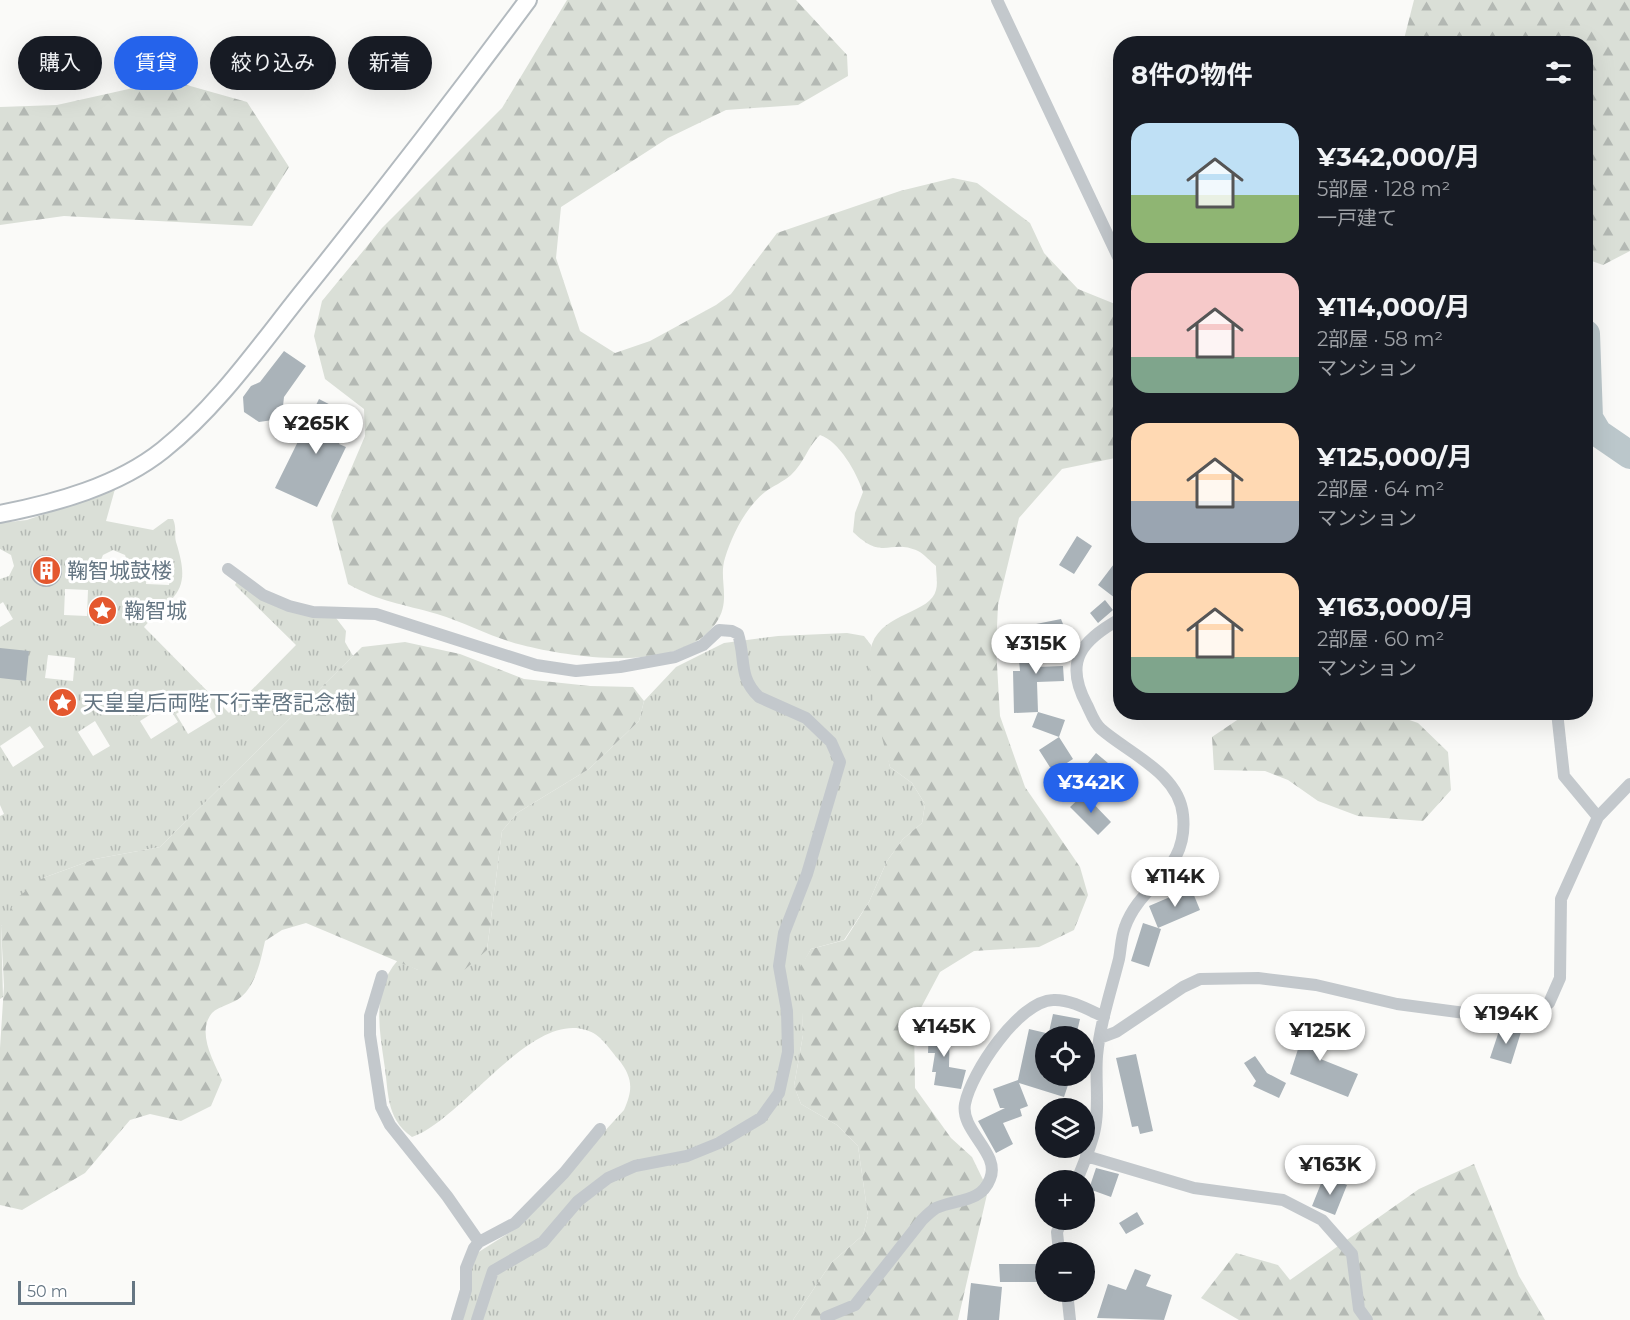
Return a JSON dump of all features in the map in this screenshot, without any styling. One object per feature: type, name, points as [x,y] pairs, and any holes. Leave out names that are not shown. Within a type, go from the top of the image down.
[{"type":"street","points":[[0,514],[81,493],[124,474],[162,450],[211,406],[420,146],[528,0]]},
{"type":"street","points":[[997,0],[1113,246]]},
{"type":"street","points":[[228,569],[263,595],[289,606],[313,612],[376,614],[536,665],[576,670],[620,667],[675,657],[703,645],[719,630],[732,631],[738,634],[746,683],[752,691],[759,697],[806,718],[838,751],[840,762],[838,773],[820,836],[784,933],[779,966],[787,1011],[788,1052],[780,1093],[761,1118],[719,1143],[687,1156],[635,1166],[608,1178],[578,1201],[543,1242],[493,1271],[477,1320]]},
{"type":"street","points":[[1095,1116],[1100,1038],[1125,927],[1137,906],[1176,860],[1182,847],[1184,830],[1184,812],[1171,785],[1154,768],[1098,727],[1082,697],[1076,668],[1082,648],[1095,633],[1113,623]]},
{"type":"street","points":[[1558,720],[1564,776],[1598,816]]},
{"type":"street","points":[[1100,1038],[1116,1032],[1183,987],[1200,979],[1258,978],[1316,985],[1398,1004],[1495,1017],[1516,1017],[1549,1003],[1560,978],[1561,899],[1598,816],[1630,784]]},
{"type":"street","points":[[382,976],[370,1016],[370,1035],[377,1068],[377,1087],[381,1107],[390,1125],[447,1196],[479,1242]]},
{"type":"street","points":[[826,1317],[855,1305],[922,1220],[935,1209],[976,1197],[984,1190],[992,1172],[989,1160],[966,1121],[964,1107],[969,1091],[980,1071],[1021,1015],[1036,1002],[1054,999],[1074,1004],[1104,1017]]},
{"type":"street","points":[[458,1320],[466,1290],[468,1260],[479,1242],[515,1223],[564,1173],[600,1129]]},
{"type":"street","points":[[1093,1158],[1194,1188],[1283,1200],[1322,1220],[1352,1254],[1359,1310],[1367,1320]]},
{"type":"street","points":[[1067,1302],[1070,1320]]},
{"type":"green space","points":[[567,0],[796,0],[847,55],[848,76],[798,105],[726,110],[668,138],[561,207],[556,258],[580,331],[615,353],[650,341],[716,305],[731,294],[777,233],[900,191],[953,178],[977,183],[1030,223],[1044,253],[1078,289],[1113,303],[1113,458],[1062,469],[1019,518],[998,605],[996,648],[1000,716],[1025,787],[1080,867],[1088,895],[1074,930],[1039,947],[974,951],[940,972],[914,1021],[915,1088],[951,1138],[972,1157],[988,1190],[958,1320],[793,1320],[831,1263],[863,1235],[868,1216],[858,1146],[837,1125],[801,1104],[794,1086],[803,1035],[800,967],[811,949],[845,940],[869,902],[887,861],[903,839],[922,823],[925,804],[912,783],[890,767],[871,687],[870,655],[872,644],[886,625],[926,604],[932,598],[937,587],[936,566],[918,551],[900,547],[872,546],[853,532],[855,513],[863,492],[852,467],[840,451],[827,438],[820,435],[795,470],[758,498],[746,513],[732,540],[723,566],[724,598],[721,615],[700,639],[678,650],[653,656],[625,658],[544,650],[511,642],[437,614],[381,599],[348,584],[331,516],[365,436],[364,409],[325,379],[314,336],[322,301],[382,228],[502,108]]},
{"type":"green space","points":[[1414,0],[1630,0],[1630,251],[1603,265],[1593,261],[1593,36],[1405,36]]},
{"type":"green space","points":[[198,88],[247,102],[289,167],[252,226],[64,216],[0,225],[0,107],[57,105],[124,90],[198,90]]},
{"type":"green space","points":[[115,489],[106,521],[153,530],[168,519],[173,519],[181,559],[181,582],[172,599],[144,627],[229,713],[296,645],[235,585],[237,581],[336,618],[346,631],[345,642],[353,656],[160,847],[95,859],[43,878],[1,926],[3,997],[0,999],[0,816],[4,814],[0,805],[0,746],[0,627],[13,619],[3,602],[0,604],[0,579],[9,576],[14,566],[11,555],[0,549],[0,523],[27,520]],"holes":[[[113,550],[125,555],[129,566],[125,577],[114,582],[103,577],[98,567],[103,555]],[[147,568],[170,569],[169,585],[146,584]],[[65,589],[88,590],[87,616],[64,615]],[[48,655],[75,658],[73,681],[45,678]],[[190,691],[200,707],[207,702],[216,717],[188,734],[176,714],[184,709],[178,699]],[[167,704],[178,722],[151,739],[140,721]],[[95,721],[110,746],[93,756],[78,732]],[[30,726],[44,747],[13,767],[0,746]]]},
{"type":"green space","points":[[847,633],[864,636],[871,645],[870,673],[890,767],[912,783],[925,804],[922,823],[903,839],[887,861],[869,902],[844,940],[811,949],[801,967],[803,1035],[794,1086],[801,1104],[837,1125],[858,1146],[868,1216],[863,1235],[831,1263],[793,1320],[463,1320],[472,1262],[477,1253],[515,1229],[624,1110],[630,1090],[629,1078],[619,1060],[596,1035],[586,1030],[565,1029],[542,1037],[520,1051],[453,1110],[432,1126],[412,1137],[403,1130],[393,1113],[380,1035],[381,996],[390,971],[398,960],[418,970],[487,950],[502,831],[517,813],[589,769],[639,721],[644,701],[676,667],[724,643],[778,636]]},
{"type":"green space","points":[[405,642],[460,654],[524,679],[590,686],[633,687],[644,701],[639,721],[589,769],[517,813],[502,831],[487,950],[462,972],[418,970],[306,923],[282,930],[265,941],[251,986],[238,999],[212,1013],[208,1021],[206,1038],[208,1047],[222,1080],[211,1106],[181,1121],[150,1114],[130,1120],[85,1173],[22,1210],[0,1205],[0,1048],[4,986],[1,926],[18,897],[43,878],[95,859],[160,847],[362,647]]},
{"type":"green space","points":[[1237,720],[1409,720],[1418,723],[1448,752],[1451,790],[1423,821],[1358,816],[1318,801],[1288,780],[1265,771],[1214,770],[1212,737]]},
{"type":"green space","points":[[1474,1164],[1519,1276],[1545,1320],[1239,1320],[1201,1298],[1236,1253],[1278,1265],[1290,1280],[1419,1189]]},
{"type":"building","points":[[284,351],[306,366],[284,397],[283,406],[273,420],[259,422],[244,412],[243,397],[251,386],[260,382]]},
{"type":"building","points":[[319,399],[352,416],[339,444],[346,447],[317,507],[275,488]]},
{"type":"building","points":[[1077,536],[1092,546],[1074,574],[1059,565]]},
{"type":"building","name":"鞠智城鼓楼","points":[[46,555],[57,560],[62,571],[57,582],[46,587],[35,582],[30,571],[35,560]]},
{"type":"building","points":[[1113,565],[1113,596],[1098,585]]},
{"type":"building","points":[[1105,600],[1113,610],[1098,623],[1090,613]]},
{"type":"building","points":[[1061,619],[1067,634],[1033,640],[1036,667],[1063,666],[1064,681],[1037,682],[1038,712],[1014,713],[1013,671],[1020,671],[1016,629],[1037,628],[1036,624]]},
{"type":"building","points":[[0,648],[29,651],[26,681],[0,678]]},
{"type":"building","points":[[1038,712],[1065,720],[1059,737],[1032,727]]},
{"type":"building","points":[[1059,737],[1073,759],[1053,772],[1039,750]]},
{"type":"building","points":[[1096,753],[1108,763],[1084,794],[1071,784]]},
{"type":"building","points":[[1084,794],[1111,822],[1098,835],[1070,807]]},
{"type":"building","points":[[1191,888],[1200,910],[1158,928],[1149,906]]},
{"type":"building","points":[[1143,923],[1161,929],[1149,967],[1131,961]]},
{"type":"building","points":[[1053,1014],[1080,1019],[1078,1026],[1050,1026]]},
{"type":"building","points":[[1308,1018],[1328,1024],[1318,1058],[1358,1074],[1348,1097],[1290,1074]]},
{"type":"building","points":[[929,1024],[950,1025],[949,1067],[966,1070],[961,1089],[934,1085],[936,1072],[932,1072],[935,1053],[928,1053]]},
{"type":"building","points":[[1501,1025],[1521,1032],[1511,1064],[1490,1058]]},
{"type":"building","points":[[1029,1029],[1035,1030],[1035,1086],[1068,1086],[1064,1097],[1019,1083],[1028,1106],[1020,1109],[1022,1116],[1003,1123],[1013,1144],[996,1153],[978,1121],[1005,1108],[1000,1108],[993,1089],[1018,1080]]},
{"type":"building","points":[[1136,1054],[1153,1131],[1140,1134],[1138,1126],[1132,1127],[1116,1058]]},
{"type":"building","points":[[1255,1056],[1267,1073],[1286,1083],[1279,1098],[1253,1086],[1256,1081],[1244,1063]]},
{"type":"building","points":[[1096,1168],[1119,1174],[1111,1197],[1095,1191]]},
{"type":"building","points":[[1324,1176],[1347,1185],[1335,1215],[1312,1206]]},
{"type":"building","points":[[1137,1212],[1144,1224],[1126,1234],[1119,1223]]},
{"type":"building","points":[[999,1264],[1035,1264],[1035,1282],[1000,1282]]},
{"type":"building","points":[[1135,1269],[1151,1275],[1146,1286],[1172,1295],[1164,1320],[1097,1318],[1108,1284],[1126,1290]]},
{"type":"building","points":[[971,1283],[1002,1287],[999,1320],[967,1320]]},
{"type":"waterway","points":[[1593,425],[1598,433],[1630,455]]},
{"type":"place","name":"鞠智城鼓楼","points":[[46,570]]},
{"type":"place","name":"鞠智城","points":[[103,610]]},
{"type":"place","name":"天皇皇后両陛下行幸啓記念樹","points":[[62,702]]}]
